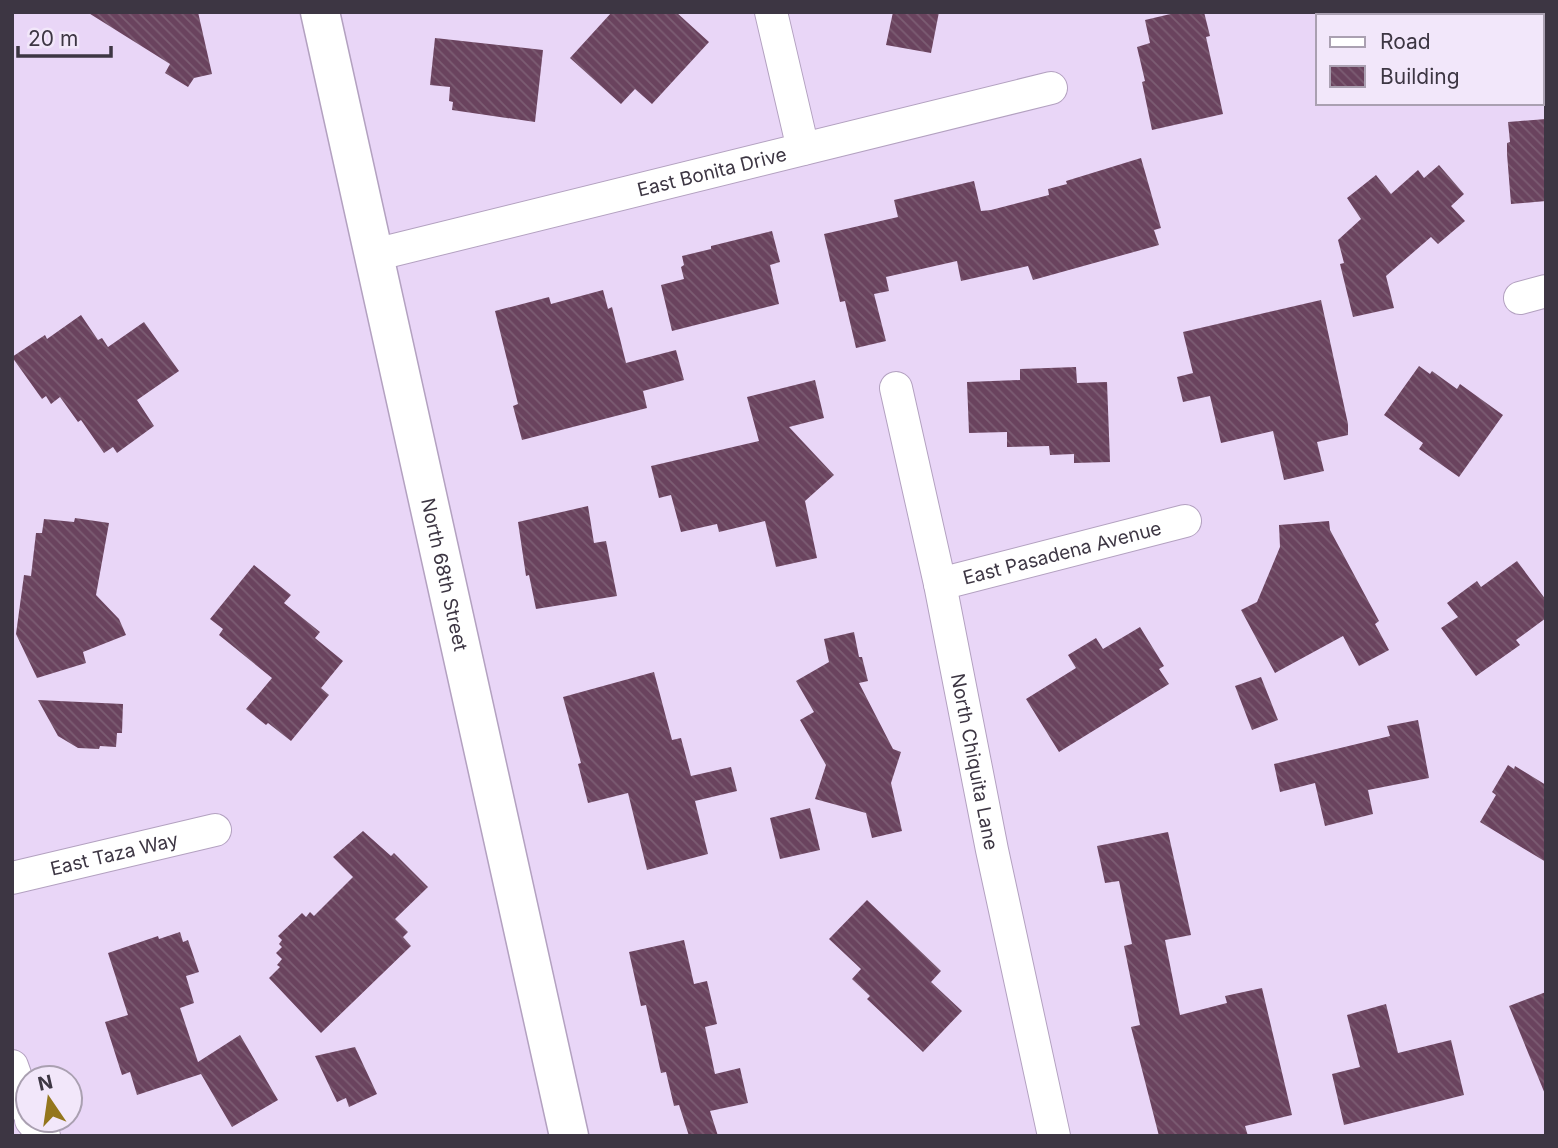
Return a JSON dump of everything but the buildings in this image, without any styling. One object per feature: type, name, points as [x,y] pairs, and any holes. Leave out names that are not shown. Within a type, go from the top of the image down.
[{"type":"street","name":"North 68th Street","points":[[320,12],[569,1136]]},
{"type":"street","points":[[771,12],[803,149]]},
{"type":"street","name":"East Bonita Drive","points":[[374,255],[1051,88]]},
{"type":"street","name":"North Chiquita Lane","points":[[896,388],[940,584],[992,850],[1054,1136]]},
{"type":"street","name":"East Pasadena Avenue","points":[[940,584],[1185,522]]},
{"type":"street","name":"East Taza Way","points":[[12,878],[215,830]]}]
